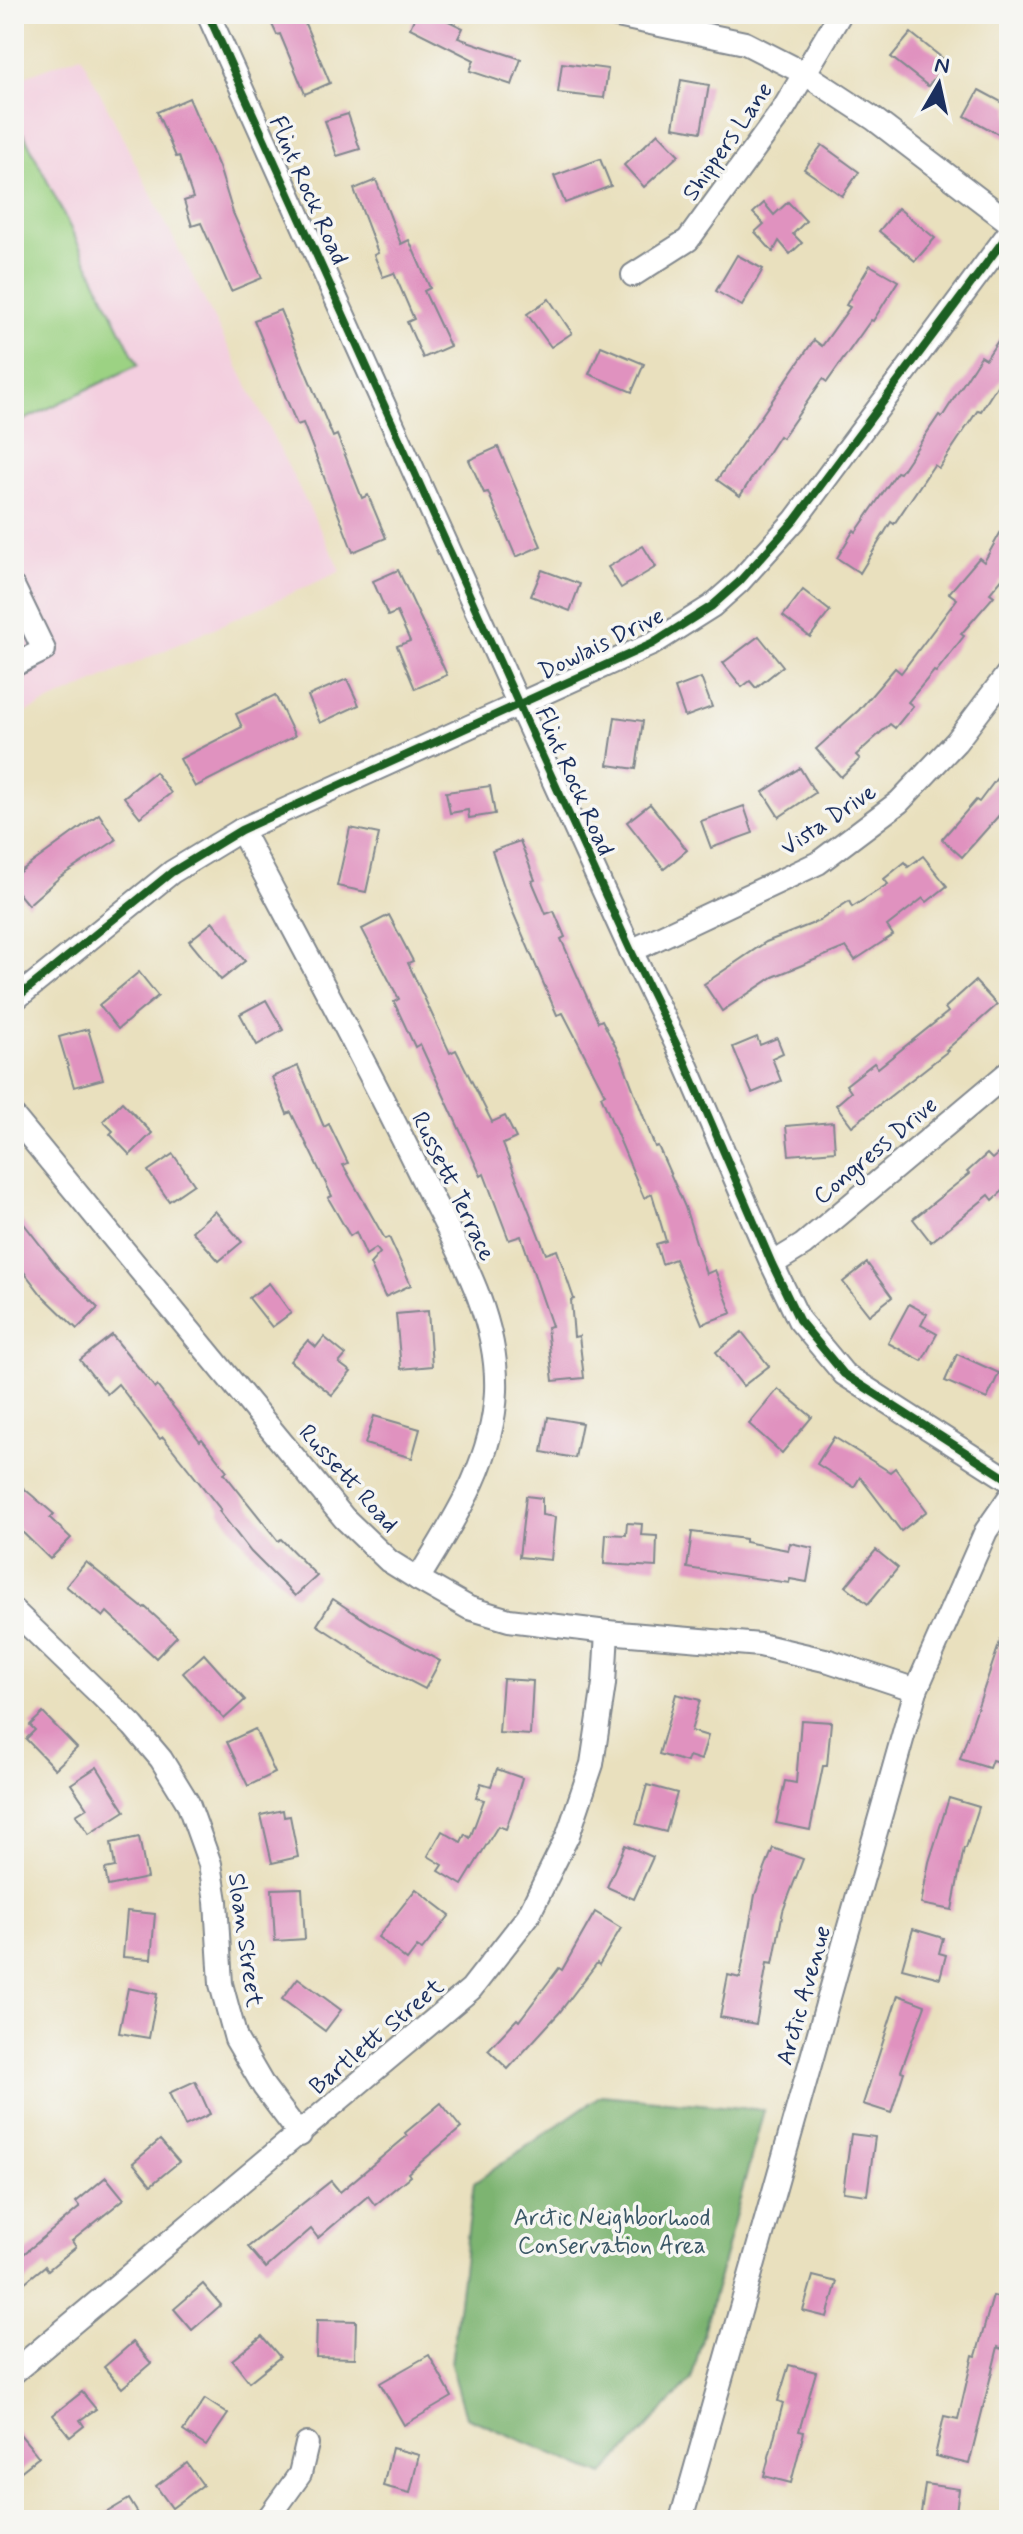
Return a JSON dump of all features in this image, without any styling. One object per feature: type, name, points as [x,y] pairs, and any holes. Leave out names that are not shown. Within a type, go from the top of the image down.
[{"type":"street","name":"Flint Rock Road","points":[[208,14],[519,705],[685,1062],[799,1320],[844,1374],[1009,1480]]},
{"type":"street","points":[[608,14],[745,43],[804,73],[874,119],[1009,222]]},
{"type":"street","name":"Shippers Lane","points":[[633,275],[688,240],[784,108],[840,14]]},
{"type":"street","name":"Dowlais Drive","points":[[14,1000],[172,872],[241,830],[652,644],[712,606],[739,582],[795,520],[1009,233]]},
{"type":"street","points":[[14,588],[44,650],[14,665]]},
{"type":"street","name":"Vista Drive","points":[[631,951],[818,863],[899,802],[956,742],[1009,672]]},
{"type":"street","name":"Russett Terrace","points":[[241,830],[368,1068],[472,1280],[489,1332],[496,1390],[486,1455],[464,1504],[418,1579]]},
{"type":"street","name":"Congress Drive","points":[[772,1264],[803,1245],[1009,1072]]},
{"type":"street","name":"Russett Road","points":[[14,1117],[344,1518],[389,1561],[469,1608],[509,1620],[760,1645],[829,1661],[916,1690]]},
{"type":"street","name":"Arctic Avenue","points":[[681,2520],[916,1690],[986,1531],[1009,1498]]},
{"type":"street","name":"Sloan Street","points":[[14,1611],[133,1726],[161,1759],[188,1803],[210,1864],[216,1901],[221,1984],[236,2039],[264,2087],[300,2135]]},
{"type":"street","name":"Bartlett Street","points":[[14,2372],[471,1989],[528,1916],[568,1835],[592,1764],[604,1684],[607,1632]]},
{"type":"street","points":[[264,2520],[300,2474],[307,2444]]},
{"type":"shaded area","points":[[81,55],[341,571],[14,718],[14,80]]},
{"type":"green space","points":[[24,134],[138,365],[14,425],[14,139]]},
{"type":"green space","name":"Arctic Neighborhood Conservation Area","points":[[601,2095],[764,2110],[691,2380],[603,2475],[466,2417],[451,2364],[474,2183]]},
{"type":"building","points":[[267,14],[301,14],[330,83],[305,94],[280,34],[277,35]]},
{"type":"building","points":[[416,14],[434,14],[463,28],[458,38],[521,59],[512,85],[470,71],[474,60],[410,28]]},
{"type":"building","points":[[911,33],[947,62],[928,86],[891,57]]},
{"type":"building","points":[[562,63],[608,69],[604,98],[558,93]]},
{"type":"building","points":[[681,80],[709,85],[701,132],[673,127]]},
{"type":"building","points":[[979,90],[1009,106],[1009,140],[965,116]]},
{"type":"building","points":[[189,98],[219,167],[233,213],[262,278],[231,291],[201,223],[192,226],[184,201],[193,198],[179,156],[176,157],[157,112]]},
{"type":"building","points":[[348,114],[360,149],[337,156],[325,121]]},
{"type":"building","points":[[658,133],[679,155],[644,187],[624,165]]},
{"type":"building","points":[[822,145],[859,172],[842,196],[804,169]]},
{"type":"building","points":[[600,159],[611,186],[565,203],[554,176]]},
{"type":"building","points":[[376,180],[401,244],[409,240],[430,288],[424,291],[450,346],[423,358],[407,322],[414,319],[394,273],[383,277],[374,255],[378,253],[354,189]]},
{"type":"building","points":[[788,202],[806,221],[793,234],[802,243],[790,254],[779,241],[773,252],[755,232],[764,224],[753,213],[764,203],[774,215]]},
{"type":"building","points":[[898,208],[935,238],[915,261],[879,231]]},
{"type":"building","points":[[737,255],[763,269],[742,306],[716,291]]},
{"type":"building","points":[[870,265],[898,281],[873,321],[827,382],[823,379],[782,438],[779,436],[740,496],[717,480],[814,340],[822,346],[850,307],[846,305]]},
{"type":"building","points":[[549,299],[572,333],[551,347],[527,314]]},
{"type":"building","points":[[280,310],[333,437],[337,435],[362,498],[368,495],[386,538],[353,552],[303,423],[297,425],[254,320]]},
{"type":"building","points":[[1009,324],[1009,367],[981,411],[978,410],[939,468],[934,465],[894,524],[891,522],[860,573],[837,558],[854,530],[856,532],[897,472],[900,473],[939,415],[942,417],[981,356],[986,359]]},
{"type":"building","points":[[601,346],[644,364],[632,392],[589,374]]},
{"type":"building","points":[[498,447],[541,546],[516,557],[488,492],[484,493],[469,460]]},
{"type":"building","points":[[1009,517],[1009,570],[990,593],[994,596],[961,634],[964,636],[936,672],[908,702],[913,706],[895,728],[890,724],[856,755],[860,759],[841,777],[816,749],[859,710],[895,668],[901,673],[957,599],[949,593],[979,558],[984,562]]},
{"type":"building","points":[[643,546],[656,567],[621,588],[608,567]]},
{"type":"building","points":[[398,570],[447,675],[415,689],[397,646],[410,641],[397,612],[388,616],[373,581]]},
{"type":"building","points":[[542,570],[580,584],[570,611],[531,596]]},
{"type":"building","points":[[803,590],[830,611],[810,637],[783,616]]},
{"type":"building","points":[[759,636],[783,666],[756,688],[750,681],[742,687],[723,663]]},
{"type":"building","points":[[701,678],[712,707],[685,717],[675,688]]},
{"type":"building","points":[[347,679],[359,705],[320,723],[308,696]]},
{"type":"building","points":[[275,695],[295,736],[195,787],[180,759],[242,727],[236,714]]},
{"type":"building","points":[[615,717],[643,721],[636,769],[608,765]]},
{"type":"building","points":[[1009,762],[1009,804],[962,857],[942,839],[976,800],[979,802]]},
{"type":"building","points":[[800,768],[815,793],[779,817],[763,792]]},
{"type":"building","points":[[155,772],[171,793],[140,817],[124,797]]},
{"type":"building","points":[[490,786],[495,814],[469,818],[468,810],[450,813],[446,792]]},
{"type":"building","points":[[650,804],[687,850],[664,869],[627,822]]},
{"type":"building","points":[[744,806],[753,833],[711,848],[701,821]]},
{"type":"building","points":[[99,814],[116,840],[60,877],[28,905],[14,888],[14,876]]},
{"type":"building","points":[[350,828],[379,834],[366,892],[337,886]]},
{"type":"building","points":[[520,841],[546,914],[554,911],[565,937],[561,939],[598,1022],[602,1020],[621,1057],[655,1147],[658,1146],[685,1207],[706,1274],[715,1270],[732,1313],[702,1324],[675,1259],[662,1264],[656,1244],[666,1241],[652,1194],[644,1198],[601,1096],[605,1094],[563,1013],[557,1015],[512,910],[492,851]]},
{"type":"building","points":[[923,856],[947,886],[927,902],[923,898],[887,926],[893,935],[855,960],[846,947],[773,977],[722,1011],[704,984],[766,942],[819,921],[849,901],[852,907],[888,884],[884,879],[905,862],[908,867]]},
{"type":"building","points":[[389,915],[413,961],[408,963],[450,1053],[456,1050],[492,1122],[505,1116],[516,1138],[503,1144],[546,1254],[557,1250],[574,1299],[571,1300],[574,1337],[579,1336],[584,1378],[553,1381],[547,1327],[552,1326],[521,1236],[509,1240],[484,1174],[481,1176],[420,1044],[415,1047],[394,1002],[399,999],[362,929]]},
{"type":"building","points":[[213,922],[245,961],[221,980],[189,941]]},
{"type":"building","points":[[139,972],[158,996],[118,1029],[99,1005]]},
{"type":"building","points":[[975,981],[997,1005],[948,1051],[852,1126],[836,1105],[851,1092],[846,1085],[874,1063],[878,1068],[948,1012],[945,1008]]},
{"type":"building","points":[[266,1000],[283,1030],[257,1045],[240,1014]]},
{"type":"building","points":[[88,1029],[103,1079],[74,1087],[59,1037]]},
{"type":"building","points":[[757,1037],[760,1045],[777,1038],[783,1053],[772,1058],[781,1081],[752,1093],[733,1047]]},
{"type":"building","points":[[298,1066],[324,1127],[329,1124],[348,1163],[343,1165],[385,1239],[389,1237],[411,1285],[385,1297],[370,1264],[380,1253],[376,1248],[366,1255],[356,1232],[350,1236],[328,1198],[332,1196],[291,1112],[287,1114],[272,1077]]},
{"type":"building","points":[[122,1102],[152,1133],[130,1155],[110,1134],[113,1131],[103,1121]]},
{"type":"building","points":[[833,1122],[835,1151],[789,1155],[786,1126]]},
{"type":"building","points":[[1009,1144],[1009,1185],[993,1200],[989,1195],[931,1242],[913,1219],[969,1174],[967,1172],[987,1154],[992,1159]]},
{"type":"building","points":[[173,1154],[194,1184],[169,1201],[148,1171]]},
{"type":"building","points":[[14,1211],[59,1269],[98,1308],[77,1329],[41,1294],[14,1259]]},
{"type":"building","points":[[215,1211],[242,1242],[219,1261],[192,1231]]},
{"type":"building","points":[[867,1263],[892,1297],[869,1315],[843,1282]]},
{"type":"building","points":[[269,1283],[291,1313],[272,1327],[249,1298]]},
{"type":"building","points":[[909,1304],[927,1314],[921,1325],[937,1334],[922,1361],[888,1343]]},
{"type":"building","points":[[428,1311],[432,1366],[401,1369],[396,1314]]},
{"type":"building","points":[[742,1332],[769,1366],[743,1386],[716,1352]]},
{"type":"building","points":[[112,1335],[200,1441],[202,1439],[227,1471],[224,1473],[278,1541],[281,1539],[317,1576],[295,1596],[251,1552],[221,1510],[118,1384],[107,1394],[80,1360]]},
{"type":"building","points":[[324,1337],[346,1355],[339,1363],[351,1372],[332,1395],[290,1361],[308,1340],[316,1347]]},
{"type":"building","points":[[957,1354],[999,1373],[987,1399],[945,1381]]},
{"type":"building","points":[[778,1389],[812,1417],[782,1453],[749,1424]]},
{"type":"building","points":[[374,1416],[420,1429],[412,1458],[365,1444]]},
{"type":"building","points":[[548,1417],[582,1423],[575,1458],[542,1452]]},
{"type":"building","points":[[834,1437],[890,1472],[895,1468],[927,1511],[901,1531],[860,1477],[854,1487],[817,1464]]},
{"type":"building","points":[[14,1480],[54,1514],[50,1518],[71,1538],[50,1559],[14,1524]]},
{"type":"building","points":[[526,1496],[542,1498],[542,1515],[555,1517],[551,1560],[519,1557]]},
{"type":"building","points":[[627,1523],[642,1524],[641,1535],[657,1536],[656,1567],[604,1564],[606,1534],[626,1535]]},
{"type":"building","points":[[692,1532],[745,1539],[745,1542],[788,1550],[790,1543],[813,1548],[807,1582],[790,1579],[789,1583],[687,1568]]},
{"type":"building","points":[[876,1550],[898,1568],[868,1604],[846,1586]]},
{"type":"building","points":[[86,1562],[177,1636],[156,1658],[107,1612],[103,1617],[66,1586]]},
{"type":"building","points":[[333,1599],[374,1626],[440,1661],[425,1689],[375,1663],[317,1625]]},
{"type":"building","points":[[1007,1621],[1009,1765],[992,1760],[989,1768],[960,1759]]},
{"type":"building","points":[[204,1654],[245,1700],[224,1719],[183,1673]]},
{"type":"building","points":[[503,1679],[533,1681],[530,1735],[499,1733]]},
{"type":"building","points":[[676,1694],[700,1700],[691,1731],[708,1736],[701,1760],[689,1756],[687,1762],[659,1754]]},
{"type":"building","points":[[43,1713],[77,1748],[55,1769],[26,1739],[35,1730],[30,1725]]},
{"type":"building","points":[[801,1720],[831,1722],[827,1766],[823,1766],[810,1830],[776,1823],[785,1781],[796,1783]]},
{"type":"building","points":[[255,1729],[275,1773],[248,1786],[227,1742]]},
{"type":"building","points":[[97,1767],[125,1811],[89,1834],[76,1815],[87,1808],[71,1784]]},
{"type":"building","points":[[497,1769],[522,1778],[515,1803],[506,1829],[498,1826],[462,1885],[439,1871],[443,1865],[428,1856],[442,1831],[461,1842],[465,1834],[470,1838],[484,1800],[476,1798],[481,1783],[491,1786]]},
{"type":"building","points":[[647,1785],[677,1793],[666,1832],[636,1824]]},
{"type":"building","points":[[949,1798],[979,1807],[964,1848],[952,1910],[921,1904],[929,1862]]},
{"type":"building","points":[[283,1810],[284,1817],[290,1816],[298,1857],[272,1863],[261,1815]]},
{"type":"building","points":[[139,1837],[147,1878],[108,1886],[105,1869],[115,1867],[111,1843]]},
{"type":"building","points":[[625,1845],[653,1857],[634,1899],[607,1887]]},
{"type":"building","points":[[773,1848],[803,1859],[783,1911],[773,1964],[767,1963],[756,2024],[720,2017],[728,1975],[740,1978],[755,1895]]},
{"type":"building","points":[[302,1888],[305,1939],[275,1941],[272,1889]]},
{"type":"building","points":[[416,1889],[450,1915],[422,1950],[417,1947],[407,1960],[378,1937]]},
{"type":"building","points":[[127,1911],[155,1914],[151,1959],[123,1957]]},
{"type":"building","points":[[595,1912],[621,1928],[599,1965],[597,1963],[559,2013],[508,2069],[488,2050],[517,2019],[519,2021],[559,1968],[562,1970]]},
{"type":"building","points":[[913,1929],[943,1938],[939,1953],[946,1955],[940,1978],[902,1968]]},
{"type":"building","points":[[298,1978],[341,2010],[325,2031],[282,1999]]},
{"type":"building","points":[[128,1988],[157,1994],[149,2038],[119,2033]]},
{"type":"building","points":[[898,1995],[925,2005],[901,2071],[904,2072],[891,2113],[863,2104]]},
{"type":"building","points":[[195,2081],[210,2114],[185,2126],[169,2093]]},
{"type":"building","points":[[441,2103],[461,2128],[375,2205],[368,2196],[318,2238],[311,2229],[266,2268],[248,2247],[331,2181],[340,2192]]},
{"type":"building","points":[[851,2134],[875,2137],[867,2195],[843,2192]]},
{"type":"building","points":[[160,2140],[179,2162],[151,2185],[133,2163]]},
{"type":"building","points":[[106,2177],[124,2199],[72,2241],[76,2247],[48,2270],[45,2266],[14,2291],[14,2262],[80,2207],[76,2202]]},
{"type":"building","points":[[813,2276],[837,2282],[827,2317],[803,2311]]},
{"type":"building","points":[[203,2284],[221,2305],[192,2330],[174,2309]]},
{"type":"building","points":[[993,2296],[1009,2300],[1009,2324],[1002,2349],[998,2347],[969,2464],[935,2456],[944,2416],[958,2419],[973,2355],[976,2356]]},
{"type":"building","points":[[317,2320],[356,2321],[355,2358],[316,2357]]},
{"type":"building","points":[[262,2336],[280,2357],[249,2382],[232,2360]]},
{"type":"building","points":[[133,2342],[151,2363],[122,2388],[104,2367]]},
{"type":"building","points":[[429,2355],[452,2397],[404,2425],[380,2383]]},
{"type":"building","points":[[789,2365],[816,2372],[799,2431],[804,2432],[791,2483],[764,2476],[783,2403],[778,2401]]},
{"type":"building","points":[[82,2392],[96,2409],[80,2420],[84,2426],[70,2437],[53,2415]]},
{"type":"building","points":[[205,2399],[228,2414],[206,2446],[183,2431]]},
{"type":"building","points":[[14,2427],[39,2457],[14,2477]]},
{"type":"building","points":[[392,2448],[419,2455],[410,2493],[383,2486]]},
{"type":"building","points":[[187,2463],[203,2485],[172,2508],[156,2486]]},
{"type":"building","points":[[925,2484],[959,2489],[955,2520],[920,2520]]},
{"type":"building","points":[[129,2499],[142,2520],[94,2520]]},
{"type":"cycle path","points":[[208,14],[519,705],[685,1062],[799,1320],[844,1374],[1009,1480]]},
{"type":"cycle path","points":[[14,1000],[172,872],[241,830],[652,644],[712,606],[739,582],[795,520],[1009,233]]}]
